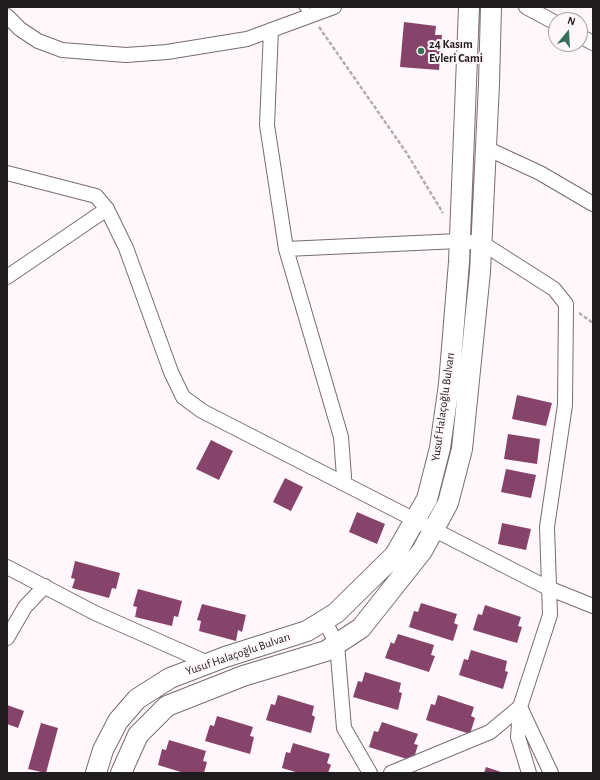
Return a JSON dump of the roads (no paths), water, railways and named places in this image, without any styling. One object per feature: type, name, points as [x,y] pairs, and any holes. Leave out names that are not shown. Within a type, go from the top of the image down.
[{"type":"street","points":[[7,16],[20,29],[38,41],[62,50],[126,55],[167,52],[247,39],[270,30],[307,10],[334,7]]},
{"type":"street","name":"Yusuf Halaçoğlu Bulvarı","points":[[96,773],[103,750],[118,721],[137,699],[170,678],[208,663],[307,631],[336,613],[395,555],[427,498],[440,448],[449,384],[459,241],[469,7]]},
{"type":"street","name":"Yusuf Halaçoğlu Bulvarı","points":[[122,773],[138,735],[167,706],[243,676],[326,651],[361,628],[422,551],[448,503],[462,449],[482,243],[491,7]]},
{"type":"street","points":[[526,7],[548,19]]},
{"type":"street","points":[[270,30],[267,125],[286,249],[341,437],[344,477],[342,483]]},
{"type":"street","points":[[486,148],[540,173],[593,204]]},
{"type":"street","points":[[7,173],[96,196],[107,209],[126,248],[171,372],[183,397],[202,411],[414,520],[548,588],[593,606]]},
{"type":"street","points":[[7,277],[107,209]]},
{"type":"street","points":[[286,249],[459,241],[482,243],[554,289],[566,304],[565,405],[547,527],[550,615],[520,707],[518,737],[529,773]]},
{"type":"street","points":[[7,567],[95,613],[208,663]]},
{"type":"street","points":[[7,638],[26,607],[45,586]]},
{"type":"street","points":[[324,620],[337,644],[344,728],[370,773]]},
{"type":"street","points":[[391,773],[490,732],[520,707]]},
{"type":"street","points":[[520,707],[551,773]]},
{"type":"place","name":"24 Kasım Evleri Cami","points":[[421,51]]}]
